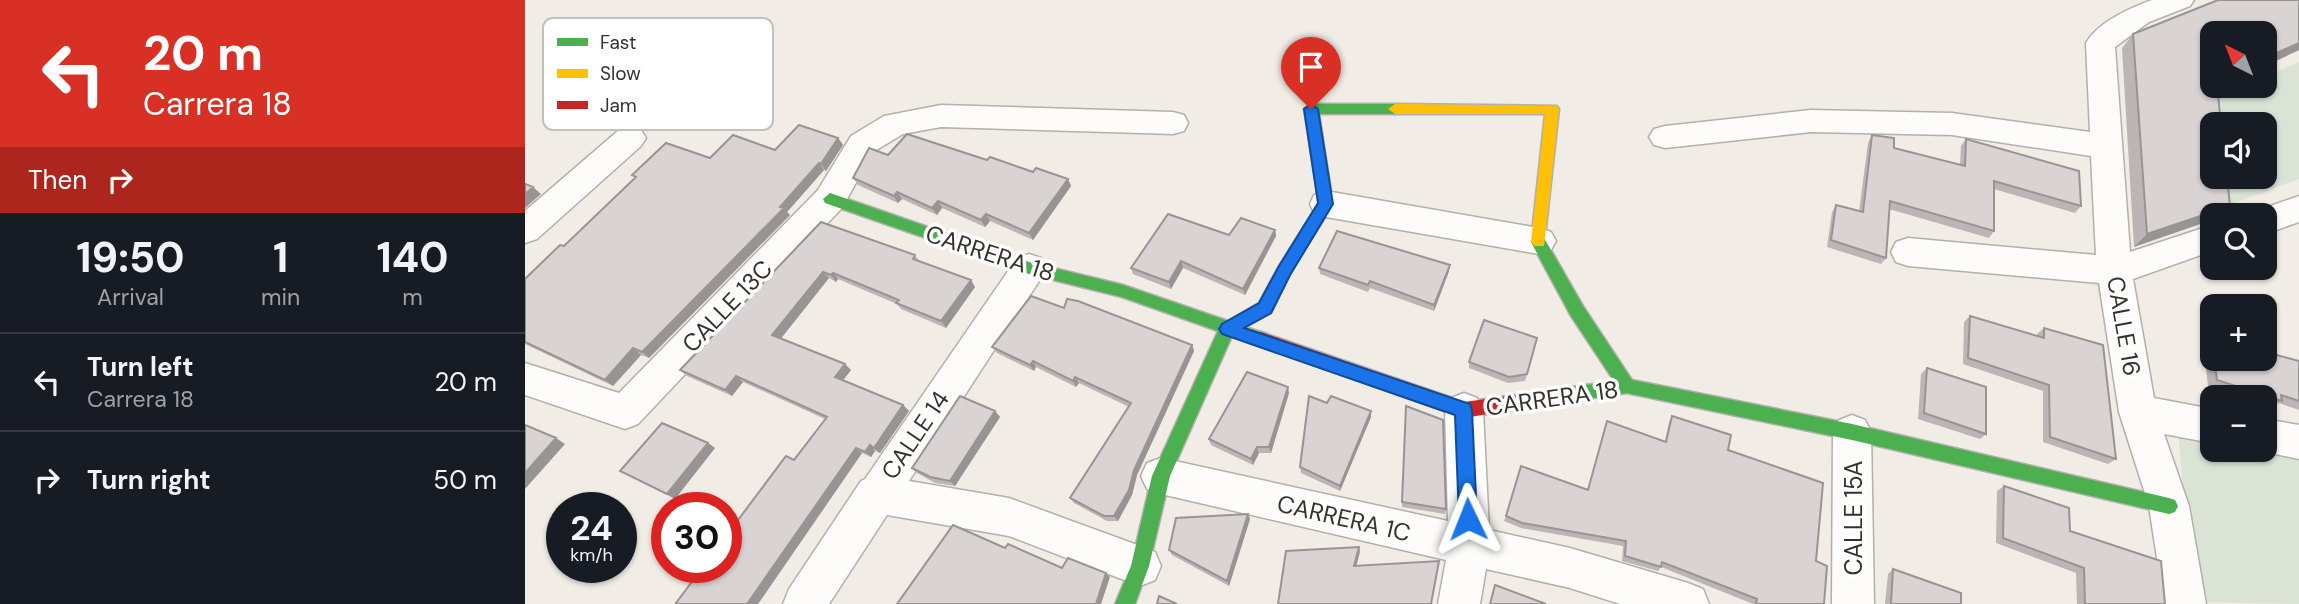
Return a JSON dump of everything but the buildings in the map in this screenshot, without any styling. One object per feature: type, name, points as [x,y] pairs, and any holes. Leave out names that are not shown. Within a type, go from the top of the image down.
[{"type":"street","name":"CALLE 16","points":[[2180,0],[2139,15],[2099,43],[2114,271],[2138,412],[2169,506],[2185,604]]},
{"type":"street","points":[[1125,604],[1140,566],[1161,477],[1227,329],[1265,308],[1284,270],[1326,204],[1311,109],[1552,109],[1539,241],[1577,311],[1627,386]]},
{"type":"street","name":"CALLE 13C","points":[[525,379],[625,412],[830,200],[862,144],[895,124],[941,116],[1173,123]]},
{"type":"street","points":[[1665,137],[1811,121],[1952,124],[2105,146]]},
{"type":"street","points":[[525,230],[631,138]]},
{"type":"street","name":"CARRERA 18","points":[[830,200],[1028,268],[1123,292],[1464,410],[1627,386],[1852,432],[2169,506]]},
{"type":"street","points":[[1326,204],[1539,241]]},
{"type":"street","points":[[2277,216],[2299,209]]},
{"type":"street","points":[[1908,252],[2114,271],[2200,242]]},
{"type":"street","name":"CALLE 14","points":[[804,604],[1028,268]]},
{"type":"street","points":[[1459,604],[1469,546],[1464,410]]},
{"type":"street","points":[[2138,412],[2200,424]]},
{"type":"street","name":"CALLE 15A","points":[[1852,432],[1853,604]]},
{"type":"street","points":[[2277,438],[2299,442]]},
{"type":"street","name":"CARRERA 1C","points":[[1161,477],[1570,568],[1688,604]]},
{"type":"street","points":[[875,494],[1009,517],[1140,566]]},
{"type":"shaded area","points":[[2299,62],[2299,179],[2277,187],[2277,112],[2215,112],[2213,99],[2277,98],[2277,72]]},
{"type":"shaded area","points":[[2222,189],[2272,189],[2235,203],[2224,203]]},
{"type":"shaded area","points":[[2178,432],[2200,437],[2200,462],[2277,462],[2277,449],[2299,452],[2299,604],[2194,602]]},
{"type":"traffic: fast","points":[[1125,604],[1140,566],[1161,476],[1227,329],[1265,308],[1284,270],[1326,204],[1311,109],[1395,109]]},
{"type":"traffic: fast","points":[[830,199],[1029,268],[1123,291],[1261,339]]},
{"type":"traffic: fast","points":[[1539,242],[1577,311],[1627,386]]},
{"type":"traffic: fast","points":[[1530,400],[1627,386],[1852,432],[2169,506]]},
{"type":"traffic: slow","points":[[1395,109],[1552,109],[1539,242]]},
{"type":"traffic: jam","points":[[1261,339],[1464,410],[1530,400]]},
{"type":"route","points":[[1311,109],[1326,204],[1284,270],[1265,308],[1227,329],[1464,410],[1468,519]]}]
